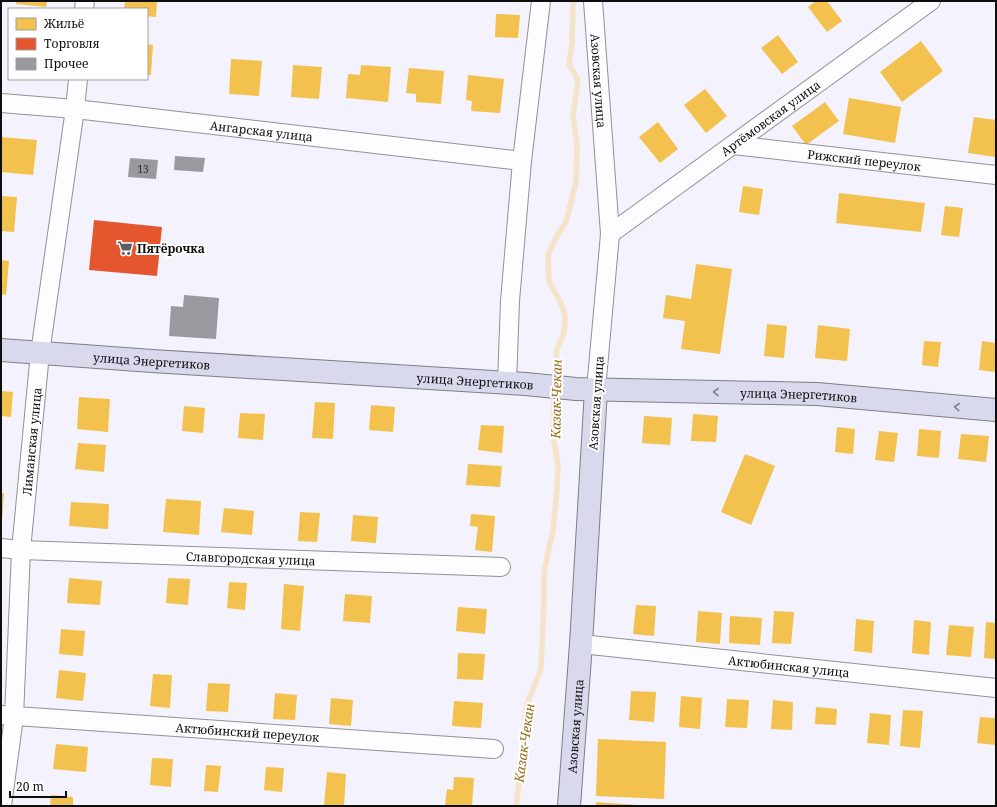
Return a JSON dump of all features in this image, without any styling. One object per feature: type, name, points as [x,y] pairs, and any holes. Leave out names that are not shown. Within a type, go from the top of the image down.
[{"type":"main road","name":"улица Энергетиков","points":[[1,350],[586,389],[816,394],[996,410]]},
{"type":"main road","name":"Азовская улица","points":[[568,806],[581,644],[586,389]]},
{"type":"street","points":[[517,384],[510,301],[522,161],[541,1]]},
{"type":"street","name":"Азовская улица","points":[[586,389],[610,234],[593,1]]},
{"type":"street","name":"Артёмовская улица","points":[[610,234],[931,1]]},
{"type":"street","name":"Лиманская улица","points":[[2,806],[20,550],[40,353],[78,80]]},
{"type":"street","name":"Ангарская улица","points":[[1,103],[75,109],[522,161]]},
{"type":"street","name":"Рижский переулок","points":[[733,145],[996,175]]},
{"type":"street","name":"Славгородская улица","points":[[1,548],[20,550],[501,567]]},
{"type":"street","name":"Актюбинская улица","points":[[581,644],[996,688]]},
{"type":"street","name":"Актюбинский переулок","points":[[8,716],[494,749]]},
{"type":"building: Жильё","points":[[16,1],[47,1],[46,7],[16,4]]},
{"type":"building: Жильё","points":[[125,1],[157,1],[156,17],[148,16],[148,8],[124,8]]},
{"type":"building: Жильё","points":[[816,1],[827,1],[842,21],[827,32],[808,7]]},
{"type":"building: Жильё","points":[[496,14],[520,15],[518,38],[495,37]]},
{"type":"building: Жильё","points":[[778,35],[798,62],[782,74],[761,48]]},
{"type":"building: Жильё","points":[[921,41],[943,71],[902,102],[880,72]]},
{"type":"building: Жильё","points":[[148,44],[153,45],[151,75],[148,75]]},
{"type":"building: Жильё","points":[[231,59],[262,61],[259,96],[229,94]]},
{"type":"building: Жильё","points":[[293,65],[322,67],[319,99],[291,97]]},
{"type":"building: Жильё","points":[[361,65],[391,67],[388,102],[346,98],[348,74],[360,75]]},
{"type":"building: Жильё","points":[[409,68],[444,71],[441,104],[416,102],[416,94],[406,93]]},
{"type":"building: Жильё","points":[[468,75],[504,79],[500,113],[471,111],[472,101],[466,100]]},
{"type":"building: Жильё","points":[[705,89],[727,116],[706,133],[684,105]]},
{"type":"building: Жильё","points":[[849,98],[901,107],[895,143],[843,134]]},
{"type":"building: Жильё","points":[[825,102],[839,121],[806,145],[792,126]]},
{"type":"building: Жильё","points":[[974,117],[996,120],[996,157],[968,153]]},
{"type":"building: Жильё","points":[[658,122],[678,149],[660,163],[639,137]]},
{"type":"building: Жильё","points":[[1,137],[37,140],[33,175],[1,172]]},
{"type":"building: Жильё","points":[[743,186],[763,189],[759,215],[739,212]]},
{"type":"building: Жильё","points":[[839,193],[925,203],[921,232],[836,223]]},
{"type":"building: Жильё","points":[[1,196],[17,197],[14,232],[1,231]]},
{"type":"building: Жильё","points":[[945,206],[963,208],[959,237],[941,235]]},
{"type":"building: Жильё","points":[[1,260],[9,261],[6,295],[1,294]]},
{"type":"building: Жильё","points":[[696,264],[732,269],[720,354],[681,349],[685,321],[663,318],[666,295],[691,299]]},
{"type":"building: Жильё","points":[[767,324],[787,326],[784,358],[764,356]]},
{"type":"building: Жильё","points":[[818,325],[850,329],[847,361],[815,358]]},
{"type":"building: Жильё","points":[[924,341],[941,342],[938,367],[922,365]]},
{"type":"building: Жильё","points":[[982,341],[996,343],[996,372],[979,370]]},
{"type":"building: Жильё","points":[[1,391],[13,392],[11,417],[1,416]]},
{"type":"building: Жильё","points":[[79,397],[110,399],[108,432],[77,429]]},
{"type":"building: Жильё","points":[[315,402],[335,403],[333,439],[312,438]]},
{"type":"building: Жильё","points":[[371,405],[395,407],[393,432],[369,430]]},
{"type":"building: Жильё","points":[[184,406],[205,408],[203,433],[182,431]]},
{"type":"building: Жильё","points":[[240,413],[265,414],[263,440],[238,438]]},
{"type":"building: Жильё","points":[[693,414],[718,416],[716,442],[691,441]]},
{"type":"building: Жильё","points":[[644,416],[672,418],[670,445],[642,443]]},
{"type":"building: Жильё","points":[[481,425],[504,426],[502,453],[478,450]]},
{"type":"building: Жильё","points":[[837,427],[855,429],[853,454],[835,452]]},
{"type":"building: Жильё","points":[[919,429],[941,431],[939,458],[917,456]]},
{"type":"building: Жильё","points":[[879,431],[898,433],[894,462],[875,460]]},
{"type":"building: Жильё","points":[[961,434],[989,436],[986,462],[958,459]]},
{"type":"building: Жильё","points":[[78,443],[106,445],[104,472],[75,469]]},
{"type":"building: Жильё","points":[[745,454],[775,466],[751,525],[721,512]]},
{"type":"building: Жильё","points":[[468,464],[502,466],[500,487],[466,485]]},
{"type":"building: Жильё","points":[[1,493],[4,493],[2,521],[1,520]]},
{"type":"building: Жильё","points":[[166,499],[201,501],[199,535],[163,532]]},
{"type":"building: Жильё","points":[[71,502],[109,504],[108,529],[69,526]]},
{"type":"building: Жильё","points":[[224,508],[254,511],[252,535],[221,532]]},
{"type":"building: Жильё","points":[[300,512],[320,513],[317,542],[298,541]]},
{"type":"building: Жильё","points":[[471,514],[495,516],[492,552],[475,550],[478,527],[470,526]]},
{"type":"building: Жильё","points":[[353,515],[378,517],[376,543],[351,541]]},
{"type":"building: Жильё","points":[[69,578],[102,581],[100,605],[67,603]]},
{"type":"building: Жильё","points":[[168,578],[190,579],[188,605],[166,603]]},
{"type":"building: Жильё","points":[[229,582],[247,583],[245,610],[227,608]]},
{"type":"building: Жильё","points":[[284,584],[304,586],[300,631],[281,629]]},
{"type":"building: Жильё","points":[[345,594],[372,596],[370,623],[343,621]]},
{"type":"building: Жильё","points":[[636,605],[656,606],[654,636],[633,634]]},
{"type":"building: Жильё","points":[[458,607],[487,609],[485,634],[456,631]]},
{"type":"building: Жильё","points":[[698,611],[722,613],[720,644],[696,642]]},
{"type":"building: Жильё","points":[[774,611],[794,612],[791,644],[772,643]]},
{"type":"building: Жильё","points":[[730,616],[762,618],[760,645],[729,643]]},
{"type":"building: Жильё","points":[[856,619],[874,621],[872,653],[854,651]]},
{"type":"building: Жильё","points":[[914,620],[931,622],[929,655],[912,653]]},
{"type":"building: Жильё","points":[[986,622],[996,623],[996,659],[984,658]]},
{"type":"building: Жильё","points":[[949,625],[974,627],[971,657],[946,655]]},
{"type":"building: Жильё","points":[[61,629],[85,631],[83,656],[59,654]]},
{"type":"building: Жильё","points":[[458,653],[485,654],[483,680],[457,679]]},
{"type":"building: Жильё","points":[[59,670],[86,673],[83,701],[56,698]]},
{"type":"building: Жильё","points":[[153,674],[172,675],[170,708],[150,706]]},
{"type":"building: Жильё","points":[[208,683],[230,684],[228,712],[206,711]]},
{"type":"building: Жильё","points":[[631,691],[656,692],[654,722],[629,720]]},
{"type":"building: Жильё","points":[[275,693],[297,695],[295,720],[273,719]]},
{"type":"building: Жильё","points":[[681,696],[702,698],[700,729],[679,727]]},
{"type":"building: Жильё","points":[[331,698],[353,700],[351,726],[329,724]]},
{"type":"building: Жильё","points":[[727,699],[749,700],[747,728],[725,727]]},
{"type":"building: Жильё","points":[[773,700],[793,702],[792,730],[771,729]]},
{"type":"building: Жильё","points":[[454,701],[483,703],[481,728],[452,726]]},
{"type":"building: Жильё","points":[[816,707],[837,709],[836,725],[815,724]]},
{"type":"building: Жильё","points":[[903,710],[923,711],[920,748],[900,746]]},
{"type":"building: Жильё","points":[[870,713],[891,715],[889,745],[867,743]]},
{"type":"building: Жильё","points":[[980,717],[996,718],[996,745],[977,743]]},
{"type":"building: Жильё","points":[[598,739],[666,742],[664,799],[596,796]]},
{"type":"building: Жильё","points":[[56,744],[88,747],[86,772],[53,769]]},
{"type":"building: Жильё","points":[[152,758],[173,759],[171,787],[150,785]]},
{"type":"building: Жильё","points":[[206,765],[221,766],[218,792],[204,791]]},
{"type":"building: Жильё","points":[[266,767],[284,768],[282,792],[264,790]]},
{"type":"building: Жильё","points":[[327,772],[346,774],[344,806],[324,806]]},
{"type":"building: Жильё","points":[[454,777],[474,778],[472,806],[445,805],[447,789],[453,790]]},
{"type":"building: Жильё","points":[[51,795],[73,797],[73,806],[50,806]]},
{"type":"building: Жильё","points":[[596,802],[637,805],[637,806],[596,806]]},
{"type":"building: Торговля","name":"Пятёрочка","points":[[94,220],[162,227],[157,276],[89,270]]},
{"type":"building: Прочее","points":[[175,156],[205,158],[203,172],[174,170]]},
{"type":"building: Прочее","points":[[130,158],[158,160],[156,179],[128,177]]},
{"type":"building: Прочее","points":[[184,295],[219,298],[216,339],[169,336],[171,306],[183,307]]},
{"type":"waterway","name":"Казак-Чекан","points":[[555,382],[557,349],[564,333],[565,316],[561,303],[549,282],[548,255],[566,222],[576,182],[577,145],[573,115],[578,80],[569,64],[572,44],[573,1]]},
{"type":"waterway","name":"Казак-Чекан","points":[[516,806],[525,738],[527,704],[541,669],[544,572],[553,530],[557,490],[558,464],[553,436],[554,391]]},
{"type":"place","name":"Пятёрочка","points":[[125,248]]}]
